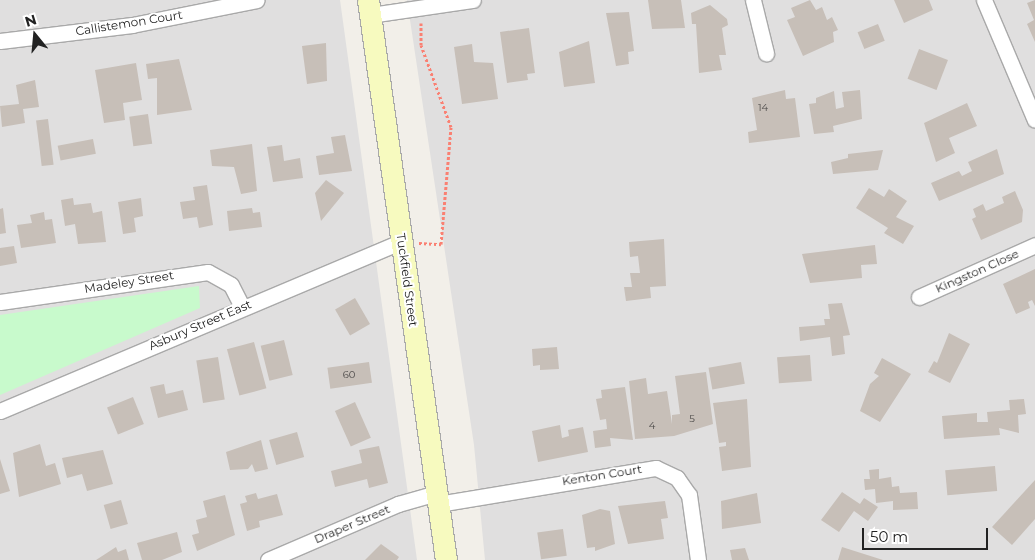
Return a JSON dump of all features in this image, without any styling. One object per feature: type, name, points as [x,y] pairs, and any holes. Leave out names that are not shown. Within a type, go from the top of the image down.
[{"type":"main road","name":"Tuckfield Street","points":[[369,7],[446,560]]},
{"type":"street","name":"Callistemon Court","points":[[0,41],[132,25],[258,0]]},
{"type":"street","points":[[369,7],[421,8],[474,0]]},
{"type":"street","points":[[753,0],[766,53]]},
{"type":"street","points":[[984,0],[1035,120]]},
{"type":"street","name":"Asbury Street East","points":[[0,411],[242,307],[402,241]]},
{"type":"street","name":"Kingston Close","points":[[919,297],[1035,245]]},
{"type":"street","name":"Madeley Street","points":[[0,302],[208,272],[231,285],[242,307]]},
{"type":"street","name":"Kenton Court","points":[[437,498],[656,468],[677,478],[689,495],[698,560]]},
{"type":"street","name":"Draper Street","points":[[268,560],[398,504],[437,498]]},
{"type":"path","points":[[402,241],[441,244],[444,215],[451,127],[421,45],[421,8]]},
{"type":"shaded area","points":[[0,0],[340,0],[417,560],[0,560]]},
{"type":"shaded area","points":[[407,0],[1035,0],[1035,560],[485,560],[474,445]]},
{"type":"green space","points":[[199,286],[200,308],[0,395],[0,315]]},
{"type":"building","points":[[648,0],[681,0],[685,28],[652,29]]},
{"type":"building","points":[[810,0],[816,10],[822,7],[827,20],[832,17],[838,30],[833,32],[834,42],[803,56],[787,20],[795,17],[791,8]]},
{"type":"building","points":[[894,0],[929,0],[933,10],[904,23]]},
{"type":"building","points":[[1035,0],[1035,42],[1027,24],[1034,20],[1027,3]]},
{"type":"building","points":[[710,5],[727,19],[728,25],[722,28],[726,55],[719,55],[722,70],[699,73],[696,24],[692,24],[691,13]]},
{"type":"building","points":[[629,12],[634,51],[628,52],[629,64],[616,66],[606,13]]},
{"type":"building","points":[[878,24],[885,41],[864,49],[858,32]]},
{"type":"building","points":[[529,28],[535,73],[527,74],[528,80],[507,83],[500,32]]},
{"type":"building","points":[[589,41],[595,83],[564,87],[559,52]]},
{"type":"building","points":[[326,43],[327,81],[307,84],[302,46]]},
{"type":"building","points":[[472,44],[474,62],[493,63],[498,99],[462,104],[454,47]]},
{"type":"building","points":[[919,49],[948,60],[936,90],[908,79]]},
{"type":"building","points":[[179,59],[192,110],[157,115],[157,78],[148,79],[146,64]]},
{"type":"building","points":[[136,63],[142,100],[123,103],[125,120],[104,123],[95,70]]},
{"type":"building","points":[[35,80],[39,107],[23,109],[25,123],[2,127],[0,106],[19,104],[16,85]]},
{"type":"building","points":[[785,90],[786,99],[795,98],[800,137],[749,143],[748,132],[757,130],[752,98]]},
{"type":"building","points":[[860,90],[862,119],[833,126],[834,132],[814,134],[809,104],[816,103],[816,98],[834,91],[836,109],[844,107],[842,92]]},
{"type":"building","points":[[967,103],[977,126],[949,138],[955,153],[936,162],[924,123]]},
{"type":"building","points":[[148,114],[152,144],[133,146],[129,117]]},
{"type":"building","points":[[48,119],[54,165],[42,166],[36,120]]},
{"type":"building","points":[[345,135],[352,171],[319,175],[316,156],[334,153],[331,137]]},
{"type":"building","points":[[93,139],[96,154],[61,161],[58,146]]},
{"type":"building","points":[[252,144],[257,191],[241,194],[234,167],[212,166],[210,150]]},
{"type":"building","points":[[282,145],[284,161],[300,158],[303,178],[273,182],[267,147]]},
{"type":"building","points":[[997,149],[1004,174],[939,201],[931,183],[959,171],[962,176],[972,171],[968,162]]},
{"type":"building","points":[[883,150],[878,170],[833,174],[831,162],[848,158],[848,154]]},
{"type":"building","points":[[326,180],[344,193],[321,221],[315,193]]},
{"type":"building","points":[[207,185],[213,225],[199,228],[197,217],[183,219],[180,202],[195,200],[193,187]]},
{"type":"building","points":[[869,188],[884,197],[889,189],[907,201],[896,217],[914,226],[903,244],[884,233],[888,228],[856,208]]},
{"type":"building","points":[[1015,191],[1023,210],[1022,222],[981,240],[972,219],[976,217],[973,209],[983,204],[986,211],[1004,203],[1002,197]]},
{"type":"building","points":[[73,198],[74,205],[91,203],[93,213],[102,211],[106,242],[78,244],[75,224],[65,226],[61,200]]},
{"type":"building","points":[[141,198],[143,216],[134,218],[136,232],[123,234],[118,202]]},
{"type":"building","points":[[3,208],[6,233],[0,234],[0,209]]},
{"type":"building","points":[[252,208],[253,213],[260,212],[262,227],[229,231],[227,211]]},
{"type":"building","points":[[44,212],[45,220],[52,219],[56,243],[21,248],[17,225],[32,223],[30,215]]},
{"type":"building","points":[[664,239],[666,286],[650,287],[651,298],[626,301],[624,287],[632,287],[630,273],[640,273],[638,256],[630,257],[629,242]]},
{"type":"building","points":[[875,245],[877,264],[861,265],[862,278],[810,283],[802,254]]},
{"type":"building","points":[[14,246],[17,263],[0,266],[0,248]]},
{"type":"building","points":[[1035,269],[1035,306],[1032,300],[1028,302],[1030,308],[1016,314],[1003,284]]},
{"type":"building","points":[[355,298],[370,324],[350,335],[335,310]]},
{"type":"building","points":[[842,303],[850,335],[843,336],[845,354],[832,356],[830,337],[800,341],[799,327],[825,325],[824,319],[830,319],[828,304]]},
{"type":"building","points":[[949,333],[970,344],[950,383],[928,372],[934,361],[937,363]]},
{"type":"building","points":[[284,340],[293,375],[269,381],[261,346]]},
{"type":"building","points":[[254,342],[266,388],[239,396],[227,349]]},
{"type":"building","points":[[557,347],[559,369],[540,370],[540,365],[533,366],[532,349]]},
{"type":"building","points":[[810,355],[812,381],[779,383],[777,357]]},
{"type":"building","points":[[218,357],[225,399],[203,403],[196,360]]},
{"type":"building","points":[[882,358],[911,374],[880,422],[860,411],[870,384],[879,376],[874,373]]},
{"type":"building","points":[[369,362],[372,383],[330,389],[327,368]]},
{"type":"building","points":[[741,362],[745,384],[712,389],[709,368]]},
{"type":"building","points":[[706,372],[713,424],[674,436],[635,439],[629,381],[646,378],[648,394],[667,391],[672,424],[672,415],[680,414],[675,376]]},
{"type":"building","points":[[164,384],[166,394],[183,390],[188,410],[158,418],[150,387]]},
{"type":"building","points":[[625,387],[633,440],[610,438],[611,446],[595,448],[593,431],[607,429],[606,419],[600,420],[596,399],[602,398],[601,390]]},
{"type":"building","points":[[133,397],[144,424],[118,434],[107,407]]},
{"type":"building","points":[[747,399],[751,467],[722,471],[719,447],[726,446],[726,442],[719,443],[713,403]]},
{"type":"building","points":[[1024,399],[1026,414],[1018,415],[1019,433],[999,428],[1000,435],[944,439],[942,416],[977,413],[977,422],[988,422],[987,412],[1010,410],[1009,400]]},
{"type":"building","points":[[355,402],[371,438],[351,447],[335,411]]},
{"type":"building","points":[[560,425],[562,438],[569,436],[568,430],[583,427],[588,452],[538,462],[532,431]]},
{"type":"building","points":[[297,432],[304,457],[276,465],[269,440]]},
{"type":"building","points":[[261,440],[268,469],[255,472],[252,464],[248,469],[230,470],[226,452]]},
{"type":"building","points":[[40,444],[46,466],[55,463],[61,484],[19,497],[13,453]]},
{"type":"building","points":[[379,446],[388,483],[369,488],[367,479],[335,487],[331,471],[362,463],[359,450]]},
{"type":"building","points":[[103,450],[113,484],[87,491],[82,474],[67,478],[62,458]]},
{"type":"building","points":[[0,459],[10,491],[0,494]]},
{"type":"building","points":[[995,466],[997,491],[947,495],[945,470]]},
{"type":"building","points":[[879,469],[879,479],[891,477],[892,487],[899,486],[900,493],[917,492],[918,509],[893,510],[893,501],[876,503],[875,489],[865,490],[864,479],[870,479],[869,470]]},
{"type":"building","points":[[1035,480],[1035,519],[1012,545],[992,527]]},
{"type":"building","points":[[842,492],[860,504],[864,498],[878,507],[868,521],[854,511],[839,532],[821,520]]},
{"type":"building","points":[[256,493],[258,499],[277,494],[283,515],[259,521],[260,527],[247,531],[240,504],[247,502],[245,496]]},
{"type":"building","points":[[757,493],[761,523],[722,529],[721,501]]},
{"type":"building","points":[[225,495],[235,535],[197,551],[192,535],[199,533],[196,520],[207,517],[203,501]]},
{"type":"building","points":[[121,500],[128,524],[111,529],[104,505]]},
{"type":"building","points":[[665,501],[668,518],[661,519],[664,539],[628,544],[618,506]]},
{"type":"building","points":[[600,509],[610,511],[615,544],[595,551],[595,547],[587,548],[582,515]]},
{"type":"building","points":[[563,529],[567,556],[541,559],[537,533]]},
{"type":"building","points":[[177,532],[182,552],[162,560],[142,560],[137,543]]},
{"type":"building","points":[[381,544],[399,557],[397,560],[365,560]]},
{"type":"building","points":[[116,547],[118,552],[126,549],[129,560],[96,560]]},
{"type":"building","points":[[842,547],[883,560],[838,560]]},
{"type":"building","points":[[745,548],[749,560],[732,560],[730,550]]}]
